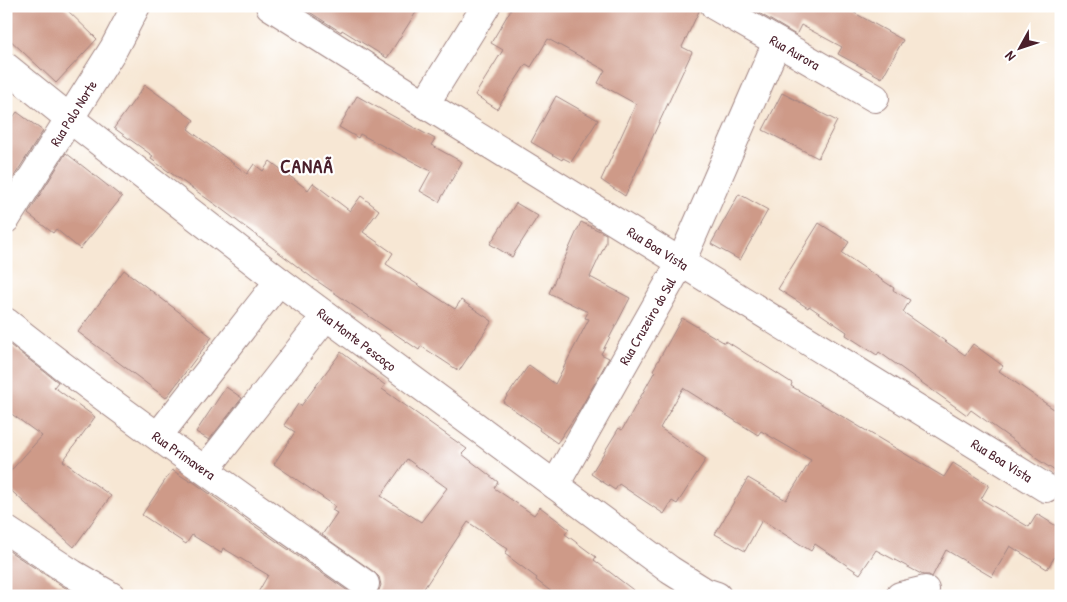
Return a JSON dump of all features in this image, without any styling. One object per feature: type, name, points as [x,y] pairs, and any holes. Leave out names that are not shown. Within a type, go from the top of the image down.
[{"type":"street","name":"Rua Polo Norte","points":[[6,219],[114,48],[136,6]]},
{"type":"street","name":"Rua Boa Vista","points":[[270,6],[1046,488]]},
{"type":"street","points":[[425,104],[486,6]]},
{"type":"street","name":"Rua Aurora","points":[[716,6],[874,98]]},
{"type":"street","name":"Rua Cruzeiro do Sul","points":[[555,485],[681,262],[778,42]]},
{"type":"street","name":"Rua Monte Pescoço","points":[[6,67],[69,118],[326,316],[670,570],[705,592],[717,596]]},
{"type":"street","points":[[158,436],[280,281]]},
{"type":"street","points":[[205,470],[326,316]]},
{"type":"street","name":"Rua Primavera","points":[[6,322],[62,366],[365,584]]},
{"type":"street","points":[[6,530],[73,574],[111,596]]},
{"type":"building","points":[[6,6],[63,6],[97,39],[56,83],[6,36]]},
{"type":"building","points":[[300,6],[420,6],[387,58]]},
{"type":"building","points":[[513,6],[699,6],[700,9],[682,47],[692,52],[625,196],[601,180],[636,104],[598,83],[605,70],[548,39],[531,67],[526,64],[497,109],[475,95],[503,50],[491,43]]},
{"type":"building","points":[[747,6],[842,6],[903,40],[882,78],[838,54],[842,47],[801,25],[796,35]]},
{"type":"building","points":[[145,85],[194,120],[188,129],[247,174],[254,164],[263,171],[270,161],[308,190],[313,183],[350,211],[361,196],[379,210],[363,232],[393,253],[386,264],[455,309],[461,300],[492,321],[459,371],[421,346],[419,350],[314,279],[151,159],[153,156],[114,128]]},
{"type":"building","points":[[782,93],[837,121],[818,158],[763,130]]},
{"type":"building","points":[[357,96],[435,139],[431,145],[462,162],[439,202],[420,191],[431,171],[360,134],[358,138],[339,127]]},
{"type":"building","points":[[556,96],[598,120],[571,162],[563,158],[562,160],[531,142]]},
{"type":"building","points":[[17,112],[43,131],[6,189],[6,127]]},
{"type":"building","points":[[66,153],[122,197],[80,249],[56,229],[53,233],[28,214]]},
{"type":"building","points":[[739,194],[768,210],[740,260],[711,244]]},
{"type":"building","points":[[516,203],[538,216],[512,257],[490,244]]},
{"type":"building","points":[[581,222],[606,234],[606,243],[590,277],[630,298],[601,354],[609,358],[579,411],[557,443],[539,430],[540,428],[503,402],[529,365],[555,384],[589,319],[585,318],[588,312],[549,293]]},
{"type":"building","points":[[819,223],[849,242],[842,253],[910,300],[903,312],[965,355],[973,344],[1003,366],[999,371],[1061,414],[1061,475],[971,410],[967,415],[879,352],[877,355],[846,335],[847,332],[809,306],[808,308],[778,289]]},
{"type":"building","points":[[124,270],[212,337],[166,398],[78,332]]},
{"type":"building","points":[[682,318],[725,343],[726,341],[792,383],[791,386],[944,477],[953,463],[989,485],[981,499],[1029,527],[1037,514],[1061,529],[1061,547],[1047,569],[1010,546],[992,577],[946,550],[932,577],[923,575],[876,550],[860,574],[815,544],[811,551],[762,520],[745,551],[715,534],[748,478],[786,500],[811,460],[761,431],[758,435],[683,388],[660,428],[706,459],[677,504],[672,501],[664,514],[619,484],[615,490],[591,474],[619,428],[622,430]]},
{"type":"building","points":[[6,342],[58,382],[54,387],[95,417],[63,461],[111,496],[74,547],[6,486],[6,476],[42,436],[6,410]]},
{"type":"building","points":[[341,352],[385,385],[382,389],[467,449],[462,454],[498,482],[494,488],[534,515],[540,507],[569,529],[565,534],[596,557],[594,560],[641,596],[557,596],[505,554],[508,549],[468,522],[419,596],[375,596],[381,585],[379,577],[322,535],[337,513],[332,510],[335,506],[274,464],[295,432],[284,425],[298,404],[301,406]],"holes":[[[407,459],[447,488],[421,522],[381,496]]]},
{"type":"building","points":[[226,387],[242,398],[209,440],[196,432]]},
{"type":"building","points":[[172,470],[192,481],[355,596],[256,596],[268,575],[223,548],[221,553],[192,535],[186,544],[142,515]]},
{"type":"building","points":[[6,549],[64,587],[79,596],[6,596]]},
{"type":"district","name":"CANAÃ","points":[[307,166]]}]
